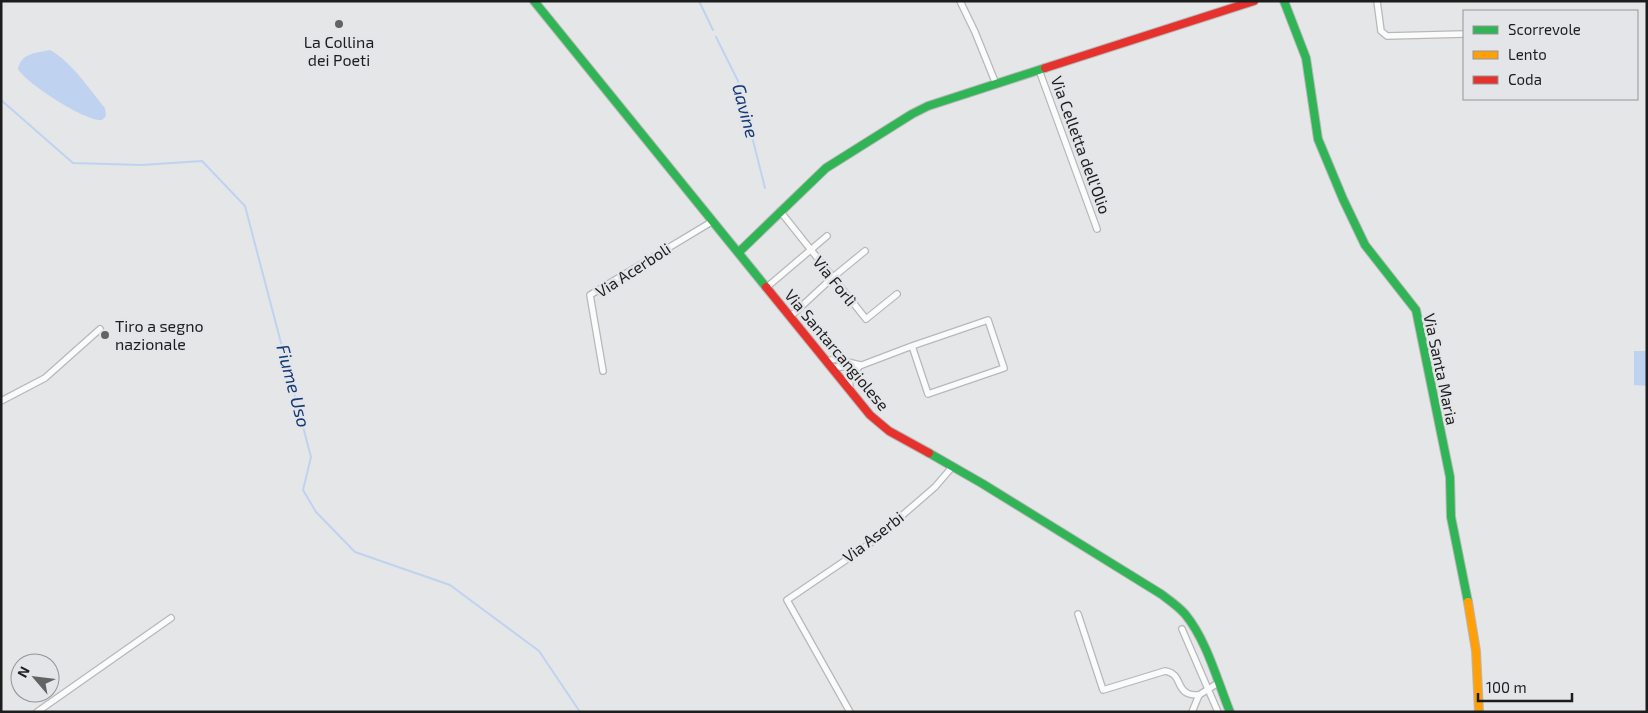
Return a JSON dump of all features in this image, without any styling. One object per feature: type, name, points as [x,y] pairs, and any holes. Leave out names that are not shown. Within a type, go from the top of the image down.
[{"type":"street","name":"Via Santarcangiolese","points":[[534,1],[870,415],[889,431],[953,466],[1161,594],[1178,607],[1190,622],[1230,712]]},
{"type":"street","points":[[960,1],[996,84]]},
{"type":"street","name":"Via Celletta dell'Olio","points":[[739,252],[826,168],[928,106],[1254,1]]},
{"type":"street","name":"Via Santa Maria","points":[[1284,1],[1306,58],[1318,139],[1342,199],[1365,245],[1416,310],[1450,476],[1451,517],[1473,632],[1479,712]]},
{"type":"street","points":[[1377,1],[1381,31],[1387,36],[1463,34]]},
{"type":"street","name":"Via Celletta dell'Olio","points":[[1039,70],[1096,229]]},
{"type":"street","name":"Via Forlì","points":[[780,211],[866,319],[896,294]]},
{"type":"street","name":"Via Acerboli","points":[[604,370],[590,295],[713,221]]},
{"type":"street","points":[[767,287],[827,236]]},
{"type":"street","points":[[791,316],[832,278],[865,252]]},
{"type":"street","points":[[830,364],[854,367],[862,365],[912,346],[988,320],[1004,368],[928,394],[912,346]]},
{"type":"street","points":[[1,401],[46,378],[100,329]]},
{"type":"street","points":[[850,391],[849,382],[851,374],[862,365]]},
{"type":"street","name":"Via Aserbi","points":[[850,712],[787,600],[868,545],[935,487],[953,466]]},
{"type":"street","points":[[1078,614],[1102,690],[1165,671],[1172,672],[1177,677],[1183,690],[1187,693],[1199,695]]},
{"type":"street","points":[[37,712],[171,618]]},
{"type":"street","points":[[1182,629],[1218,712]]},
{"type":"street","points":[[1192,712],[1199,695],[1218,683]]},
{"type":"water","points":[[50,50],[73,68],[105,108],[106,116],[102,120],[83,115],[57,101],[33,84],[18,69],[22,60],[26,57]]},
{"type":"water","points":[[1634,351],[1647,351],[1647,386],[1634,385]]},
{"type":"waterway","name":"Gavine","points":[[699,1],[713,30]]},
{"type":"waterway","name":"Gavine","points":[[716,37],[738,81],[765,188]]},
{"type":"waterway","name":"Fiume Uso","points":[[1,100],[73,163],[142,165],[202,161],[245,206],[311,457],[303,490],[316,512],[355,552],[450,585],[539,651],[580,712]]},
{"type":"traffic: fast","points":[[534,1],[766,287]]},
{"type":"traffic: fast","points":[[1284,1],[1306,58],[1318,139],[1343,199],[1365,245],[1416,310],[1450,477],[1451,517],[1468,602]]},
{"type":"traffic: fast","points":[[739,252],[826,168],[912,114],[928,106],[1045,68]]},
{"type":"traffic: fast","points":[[929,453],[983,484],[1161,594],[1176,606],[1185,614],[1199,636],[1211,661],[1230,712]]},
{"type":"traffic: slow","points":[[1468,602],[1476,651],[1479,712]]},
{"type":"traffic: jam","points":[[1045,68],[1254,1]]},
{"type":"traffic: jam","points":[[766,287],[870,415],[889,431],[929,453]]},
{"type":"place","name":"La Collina dei Poeti","points":[[339,24]]},
{"type":"place","name":"Tiro a segno nazionale","points":[[105,335]]}]
